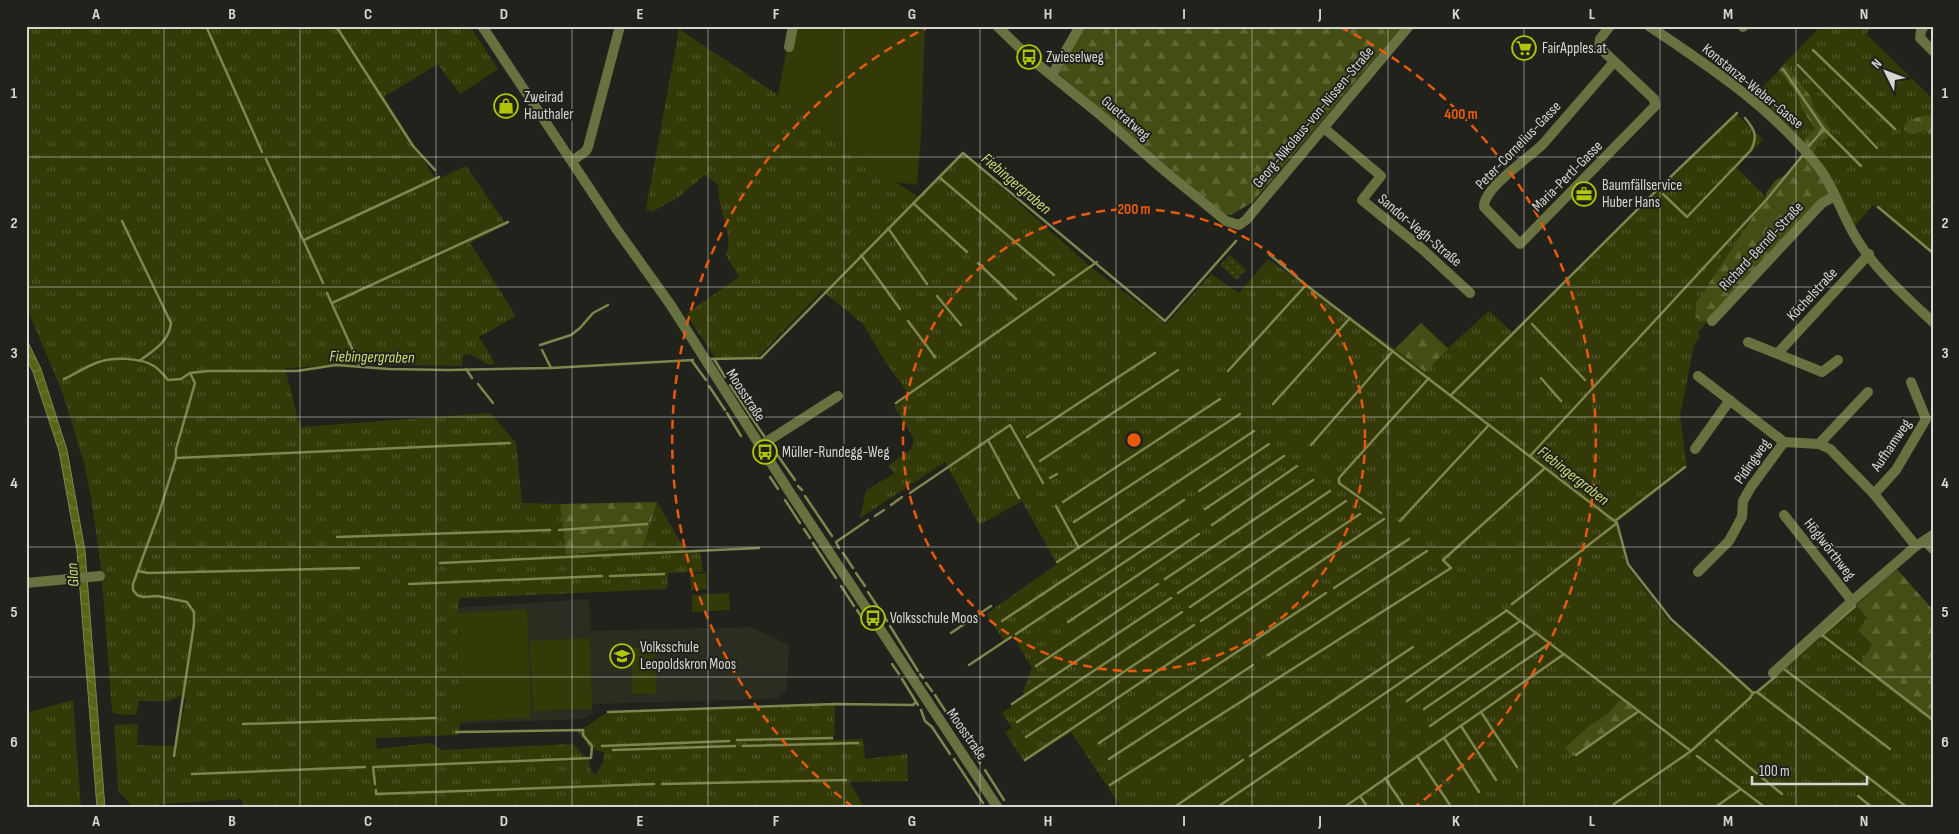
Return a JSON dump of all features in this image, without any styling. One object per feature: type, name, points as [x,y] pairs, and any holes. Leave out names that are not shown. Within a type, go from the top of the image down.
[{"type":"street","name":"Moosstraße","points":[[482,26],[615,227],[670,304],[760,446],[998,808]]},
{"type":"street","points":[[572,161],[586,151],[588,147],[620,26]]},
{"type":"street","points":[[789,48],[793,26]]},
{"type":"street","name":"Guetratweg","points":[[997,26],[1029,57],[1226,221],[1239,225]]},
{"type":"street","points":[[1052,75],[1080,26]]},
{"type":"street","name":"Georg-Nikolaus-von-Nissen-Straße","points":[[1239,225],[1246,220],[1409,26]]},
{"type":"street","points":[[1610,26],[1600,39],[1599,47],[1614,62]]},
{"type":"street","name":"Konstanze-Weber-Gasse","points":[[1649,26],[1726,79],[1794,138],[1818,166],[1858,242],[1885,275],[1933,322]]},
{"type":"street","points":[[1924,26],[1920,31],[1920,38],[1933,51]]},
{"type":"street","name":"Maria-Pertl-Gasse","points":[[1501,226],[1520,244],[1653,110],[1655,106],[1654,99],[1614,62]]},
{"type":"street","name":"Peter-Cornelius-Gasse","points":[[1501,226],[1484,207],[1484,200],[1506,175],[1543,144],[1614,62]]},
{"type":"street","name":"Sandor-Vegh-Straße","points":[[1324,128],[1381,176],[1362,200],[1419,246],[1470,293]]},
{"type":"street","name":"Richard-Berndl-Straße","points":[[1712,321],[1822,203],[1835,196]]},
{"type":"street","name":"Köchelstraße","points":[[1778,354],[1869,254]]},
{"type":"street","points":[[1748,342],[1822,372],[1838,360]]},
{"type":"street","name":"Pidingweg","points":[[1698,376],[1784,442],[1818,444],[1830,449],[1842,459],[1874,494],[1927,543]]},
{"type":"street","name":"Aufhamweg","points":[[1874,494],[1896,470],[1926,419],[1911,382]]},
{"type":"street","points":[[1818,444],[1868,392]]},
{"type":"street","points":[[760,446],[838,396]]},
{"type":"street","points":[[1695,449],[1730,400]]},
{"type":"street","name":"Pidingweg","points":[[1698,572],[1729,541],[1742,517],[1742,501],[1784,442]]},
{"type":"street","name":"Höglwörthweg","points":[[1784,515],[1852,601]]},
{"type":"street","name":"Höglwörthweg","points":[[1773,673],[1852,601],[1927,543]]},
{"type":"street","points":[[26,583],[98,576]]},
{"type":"shaded area","name":"Volksschule Leopoldskron Moos","points":[[589,599],[591,631],[751,627],[789,645],[787,689],[778,698],[772,699],[592,704],[593,713],[581,719],[457,724],[454,608]]},
{"type":"green space","points":[[26,26],[470,26],[498,69],[460,94],[438,64],[384,97],[436,180],[466,166],[506,224],[470,243],[516,316],[479,337],[495,363],[489,365],[470,354],[463,356],[462,366],[362,364],[285,368],[300,427],[490,413],[516,443],[522,503],[560,504],[566,555],[642,547],[657,502],[686,551],[700,551],[703,572],[668,573],[667,589],[460,598],[457,613],[461,721],[458,735],[376,738],[377,749],[431,743],[442,750],[573,744],[589,760],[591,771],[596,775],[603,762],[604,752],[591,749],[578,732],[608,712],[835,705],[834,740],[863,739],[865,759],[907,754],[908,781],[849,782],[865,808],[242,808],[242,799],[161,804],[160,808],[130,808],[129,803],[118,791],[114,725],[138,724],[137,745],[176,746],[186,699],[180,696],[169,701],[139,701],[136,715],[116,714],[112,711],[101,567],[84,463],[63,394],[26,306]]},
{"type":"green space","points":[[796,26],[925,26],[917,185],[896,182],[778,95],[787,48]]},
{"type":"green space","points":[[1084,26],[1402,26],[1253,202],[1231,215],[1223,214],[1058,73]]},
{"type":"green space","points":[[1821,26],[1872,26],[1866,34],[1933,99],[1933,255],[1873,205],[1854,227],[1812,156],[1818,143],[1826,139],[1832,131],[1813,107],[1811,97],[1785,63]]},
{"type":"green space","points":[[679,29],[778,95],[920,198],[963,154],[1092,268],[1166,324],[1211,274],[1239,293],[1268,259],[1395,349],[1421,323],[1448,348],[1489,311],[1512,332],[1737,115],[1763,139],[1737,168],[1766,197],[1696,303],[1695,317],[1707,322],[1698,333],[1700,337],[1694,345],[1680,415],[1687,467],[1616,523],[1627,566],[1670,622],[1756,693],[1856,605],[1867,618],[1858,630],[1872,645],[1881,683],[1933,723],[1933,808],[1122,808],[1071,732],[1024,762],[1005,732],[1012,728],[1002,713],[1025,697],[1023,692],[1032,668],[1014,638],[1005,642],[986,614],[1057,564],[1022,501],[979,525],[945,462],[860,518],[866,490],[894,474],[889,465],[911,449],[914,439],[894,406],[910,396],[886,363],[863,324],[822,291],[757,358],[716,359],[686,314],[739,277],[726,255],[728,239],[720,204],[719,186],[705,175],[677,198],[652,212],[646,209]]},
{"type":"green space","points":[[1785,63],[1811,97],[1813,107],[1832,131],[1826,139],[1818,143],[1813,156],[1835,188],[1707,322],[1695,317],[1696,303],[1766,197],[1766,193],[1776,180],[1787,174],[1806,149],[1801,142],[1815,129],[1802,109],[1798,97],[1779,70]]},
{"type":"green space","points":[[1779,70],[1815,129],[1801,142],[1752,98]]},
{"type":"green space","points":[[1930,115],[1933,118],[1933,137],[1925,129],[1916,134],[1909,134],[1904,129],[1905,124],[1910,120]]},
{"type":"green space","points":[[1230,255],[1246,270],[1236,280],[1220,265]]},
{"type":"green space","points":[[1421,323],[1448,349],[1425,372],[1395,349]]},
{"type":"green space","points":[[657,502],[643,547],[566,555],[560,504]]},
{"type":"green space","points":[[1897,569],[1933,610],[1933,723],[1881,683],[1861,662],[1872,645],[1858,630],[1867,618],[1856,605]]},
{"type":"green space","points":[[706,573],[707,589],[691,590],[690,574]]},
{"type":"green space","points":[[729,593],[730,610],[692,612],[692,595]]},
{"type":"green space","points":[[527,609],[531,718],[461,721],[457,613]]},
{"type":"green space","points":[[590,638],[592,709],[533,711],[530,641]]},
{"type":"green space","points":[[632,648],[655,648],[656,694],[632,694]]},
{"type":"green space","points":[[73,700],[81,808],[26,808],[26,713]]},
{"type":"green space","points":[[1624,700],[1637,713],[1584,750],[1572,756],[1565,748],[1589,726],[1608,714],[1619,701]]},
{"type":"water","points":[[26,338],[41,369],[67,450],[85,551],[105,808],[97,808],[77,551],[59,451],[33,372],[26,358]]},
{"type":"waterway","points":[[206,26],[262,152]]},
{"type":"waterway","points":[[336,26],[413,146],[435,170]]},
{"type":"waterway","points":[[1813,50],[1895,129]]},
{"type":"waterway","points":[[1798,65],[1877,148]]},
{"type":"waterway","points":[[1783,69],[1824,129],[1861,166]]},
{"type":"waterway","points":[[1451,395],[1737,113]]},
{"type":"waterway","points":[[1663,194],[1687,217],[1751,150],[1755,137],[1751,126],[1745,118]]},
{"type":"waterway","points":[[1808,147],[1824,129]]},
{"type":"waterway","name":"Fiebingergraben","points":[[710,359],[761,358],[963,153],[1165,321],[1236,241]]},
{"type":"waterway","points":[[1530,456],[1767,199],[1802,156]]},
{"type":"waterway","points":[[266,159],[323,283]]},
{"type":"waterway","points":[[304,240],[439,177]]},
{"type":"waterway","points":[[939,177],[1054,275]]},
{"type":"waterway","points":[[913,203],[967,252]]},
{"type":"waterway","points":[[1878,207],[1933,253]]},
{"type":"waterway","points":[[122,221],[171,323],[170,330],[164,341],[139,361]]},
{"type":"waterway","points":[[332,303],[508,222]]},
{"type":"waterway","points":[[888,228],[927,284]]},
{"type":"waterway","name":"Fiebingergraben","points":[[1269,254],[1306,285],[1617,523],[1628,564],[1671,619],[1753,693],[1757,692],[1776,676]]},
{"type":"waterway","points":[[861,255],[900,309]]},
{"type":"waterway","points":[[896,403],[1097,262]]},
{"type":"waterway","points":[[978,263],[1016,299]]},
{"type":"waterway","points":[[1228,371],[1306,285]]},
{"type":"waterway","points":[[327,293],[360,366]]},
{"type":"waterway","points":[[937,296],[961,325]]},
{"type":"waterway","points":[[540,345],[571,335],[593,313],[608,305]]},
{"type":"waterway","points":[[1273,404],[1350,318]]},
{"type":"waterway","points":[[908,321],[935,357]]},
{"type":"waterway","points":[[1532,324],[1585,380]]},
{"type":"waterway","points":[[542,350],[551,368]]},
{"type":"waterway","points":[[1311,445],[1393,351]]},
{"type":"waterway","points":[[1027,437],[1155,353]]},
{"type":"waterway","name":"Fiebingergraben","points":[[64,379],[88,366],[102,361],[117,359],[148,363],[158,369],[168,380],[181,379],[190,373],[208,371],[297,371],[336,365],[389,369],[448,370],[551,368],[693,360]]},
{"type":"waterway","points":[[714,359],[725,377]]},
{"type":"waterway","points":[[692,361],[706,380]]},
{"type":"waterway","name":"Fiebingergraben","points":[[466,369],[472,378]]},
{"type":"waterway","points":[[1040,461],[1178,370]]},
{"type":"waterway","points":[[174,756],[194,624],[194,612],[187,602],[158,596],[143,597],[137,595],[133,590],[133,584],[160,510],[176,458],[176,449],[195,383],[190,373]]},
{"type":"waterway","points":[[1381,513],[1339,483],[1339,478],[1429,378]]},
{"type":"waterway","points":[[1541,378],[1561,401]]},
{"type":"waterway","points":[[478,384],[493,403]]},
{"type":"waterway","points":[[730,385],[764,436]]},
{"type":"waterway","points":[[709,386],[725,410]]},
{"type":"waterway","points":[[1063,502],[1220,399]]},
{"type":"waterway","points":[[727,413],[741,436]]},
{"type":"waterway","points":[[1074,522],[1240,414]]},
{"type":"waterway","points":[[910,493],[1010,425],[1043,483]]},
{"type":"waterway","points":[[1400,521],[1489,425]]},
{"type":"waterway","points":[[1057,562],[1254,431]]},
{"type":"waterway","points":[[988,440],[1019,498]]},
{"type":"waterway","points":[[176,458],[510,443]]},
{"type":"waterway","points":[[1199,491],[1269,444]]},
{"type":"waterway","points":[[771,446],[795,480]]},
{"type":"waterway","points":[[1205,509],[1284,456]]},
{"type":"waterway","points":[[1212,525],[1297,466]]},
{"type":"waterway","points":[[1615,521],[1685,467]]},
{"type":"waterway","points":[[1110,785],[1451,568],[1443,560],[1545,468]]},
{"type":"waterway","points":[[1050,478],[1057,474]]},
{"type":"waterway","points":[[770,477],[778,489]]},
{"type":"waterway","points":[[1165,579],[1313,480]]},
{"type":"waterway","points":[[798,486],[802,490]]},
{"type":"waterway","points":[[1178,593],[1330,491]]},
{"type":"waterway","points":[[805,496],[832,536]]},
{"type":"waterway","points":[[891,505],[902,497]]},
{"type":"waterway","points":[[785,500],[800,523]]},
{"type":"waterway","points":[[1002,621],[1184,500]]},
{"type":"waterway","points":[[1190,607],[1346,501]]},
{"type":"waterway","points":[[1056,506],[1079,548]]},
{"type":"waterway","points":[[875,516],[884,510]]},
{"type":"waterway","points":[[1201,621],[1360,514]]},
{"type":"waterway","points":[[1025,760],[1384,519]]},
{"type":"waterway","points":[[839,548],[836,542],[868,520]]},
{"type":"waterway","points":[[1016,634],[1188,520]]},
{"type":"waterway","points":[[1512,604],[1617,523]]},
{"type":"waterway","points":[[559,530],[647,524]]},
{"type":"waterway","points":[[804,529],[810,538]]},
{"type":"waterway","points":[[337,537],[550,530]]},
{"type":"waterway","points":[[1068,622],[1199,534]]},
{"type":"waterway","points":[[1334,588],[1409,539]]},
{"type":"waterway","points":[[813,543],[836,578]]},
{"type":"waterway","points":[[440,563],[759,548]]},
{"type":"waterway","points":[[1268,655],[1427,551]]},
{"type":"waterway","points":[[843,553],[853,568]]},
{"type":"waterway","points":[[138,571],[148,573],[359,568]]},
{"type":"waterway","points":[[856,573],[865,586]]},
{"type":"waterway","points":[[610,576],[664,574]]},
{"type":"waterway","points":[[409,584],[602,576]]},
{"type":"waterway","points":[[1036,666],[1158,584]]},
{"type":"waterway","points":[[841,586],[854,606]]},
{"type":"waterway","points":[[868,592],[887,621]]},
{"type":"waterway","points":[[1099,743],[1326,593]]},
{"type":"waterway","points":[[1012,704],[1171,598]]},
{"type":"waterway","points":[[951,633],[991,606]]},
{"type":"waterway","name":"Fiebingergraben","points":[[1821,636],[1855,606]]},
{"type":"waterway","points":[[857,610],[868,627]]},
{"type":"waterway","points":[[1506,610],[1691,751]]},
{"type":"waterway","points":[[1216,808],[1506,611]]},
{"type":"waterway","points":[[1017,722],[1182,612]]},
{"type":"waterway","points":[[1407,701],[1520,621]]},
{"type":"waterway","points":[[1026,737],[1194,625]]},
{"type":"waterway","points":[[890,626],[918,671]]},
{"type":"waterway","points":[[1424,709],[1536,633]]},
{"type":"waterway","name":"Fiebingergraben","points":[[1822,635],[1933,720]]},
{"type":"waterway","points":[[969,665],[1011,637]]},
{"type":"waterway","points":[[1430,726],[1550,643]]},
{"type":"waterway","points":[[1250,756],[1413,647]]},
{"type":"waterway","points":[[1343,808],[1564,654]]},
{"type":"waterway","points":[[892,664],[899,674]]},
{"type":"waterway","points":[[1109,759],[1253,665]]},
{"type":"waterway","points":[[1784,669],[1890,749]]},
{"type":"waterway","points":[[920,674],[923,678]]},
{"type":"waterway","points":[[902,679],[918,705]]},
{"type":"waterway","points":[[926,683],[932,691]]},
{"type":"waterway","points":[[1757,692],[1908,808]]},
{"type":"waterway","points":[[1614,804],[1691,751],[1750,698],[1753,693]]},
{"type":"waterway","points":[[935,695],[946,712]]},
{"type":"waterway","points":[[608,712],[837,704],[913,705],[916,702]]},
{"type":"waterway","points":[[921,710],[925,721],[932,727],[950,754]]},
{"type":"waterway","points":[[1576,755],[1639,711]]},
{"type":"waterway","points":[[1481,712],[1517,767]]},
{"type":"waterway","points":[[950,717],[980,763]]},
{"type":"waterway","points":[[243,724],[435,718]]},
{"type":"waterway","points":[[1461,726],[1496,780]]},
{"type":"waterway","points":[[375,784],[373,767],[591,758],[592,746],[583,735],[583,730],[456,732]]},
{"type":"waterway","points":[[737,740],[832,738]]},
{"type":"waterway","points":[[1444,738],[1479,792]]},
{"type":"waterway","points":[[1716,740],[1782,794]]},
{"type":"waterway","points":[[602,746],[729,741]]},
{"type":"waterway","points":[[743,746],[858,743]]},
{"type":"waterway","points":[[613,750],[735,746]]},
{"type":"waterway","points":[[1417,756],[1452,808]]},
{"type":"waterway","points":[[1697,756],[1766,808]]},
{"type":"waterway","points":[[954,759],[983,803]]},
{"type":"waterway","points":[[1173,808],[1243,760]]},
{"type":"waterway","points":[[192,774],[365,767]]},
{"type":"waterway","points":[[985,770],[1004,800]]},
{"type":"waterway","points":[[1385,778],[1405,808]]},
{"type":"waterway","points":[[662,784],[846,780]]},
{"type":"waterway","points":[[376,790],[376,794],[654,784]]},
{"type":"waterway","points":[[1714,808],[1741,789]]},
{"type":"waterway","points":[[1360,796],[1368,808]]},
{"type":"waterway","points":[[1858,796],[1873,808]]},
{"type":"waterway","points":[[675,808],[848,806]]},
{"type":"place","name":"FairApples.at","points":[[1524,48]]},
{"type":"place","name":"Zwieselweg","points":[[1029,57]]},
{"type":"place","name":"Zweirad Hauthaler","points":[[506,106]]},
{"type":"place","name":"Baumfällservice Huber Hans","points":[[1584,194]]},
{"type":"place","name":"Müller-Rundegg-Weg","points":[[765,452]]},
{"type":"place","name":"Volksschule Moos","points":[[873,618]]},
{"type":"place","name":"Volksschule Leopoldskron Moos","points":[[622,656]]},
{"type":"water label","name":"Glan","points":[[72,575]]}]
